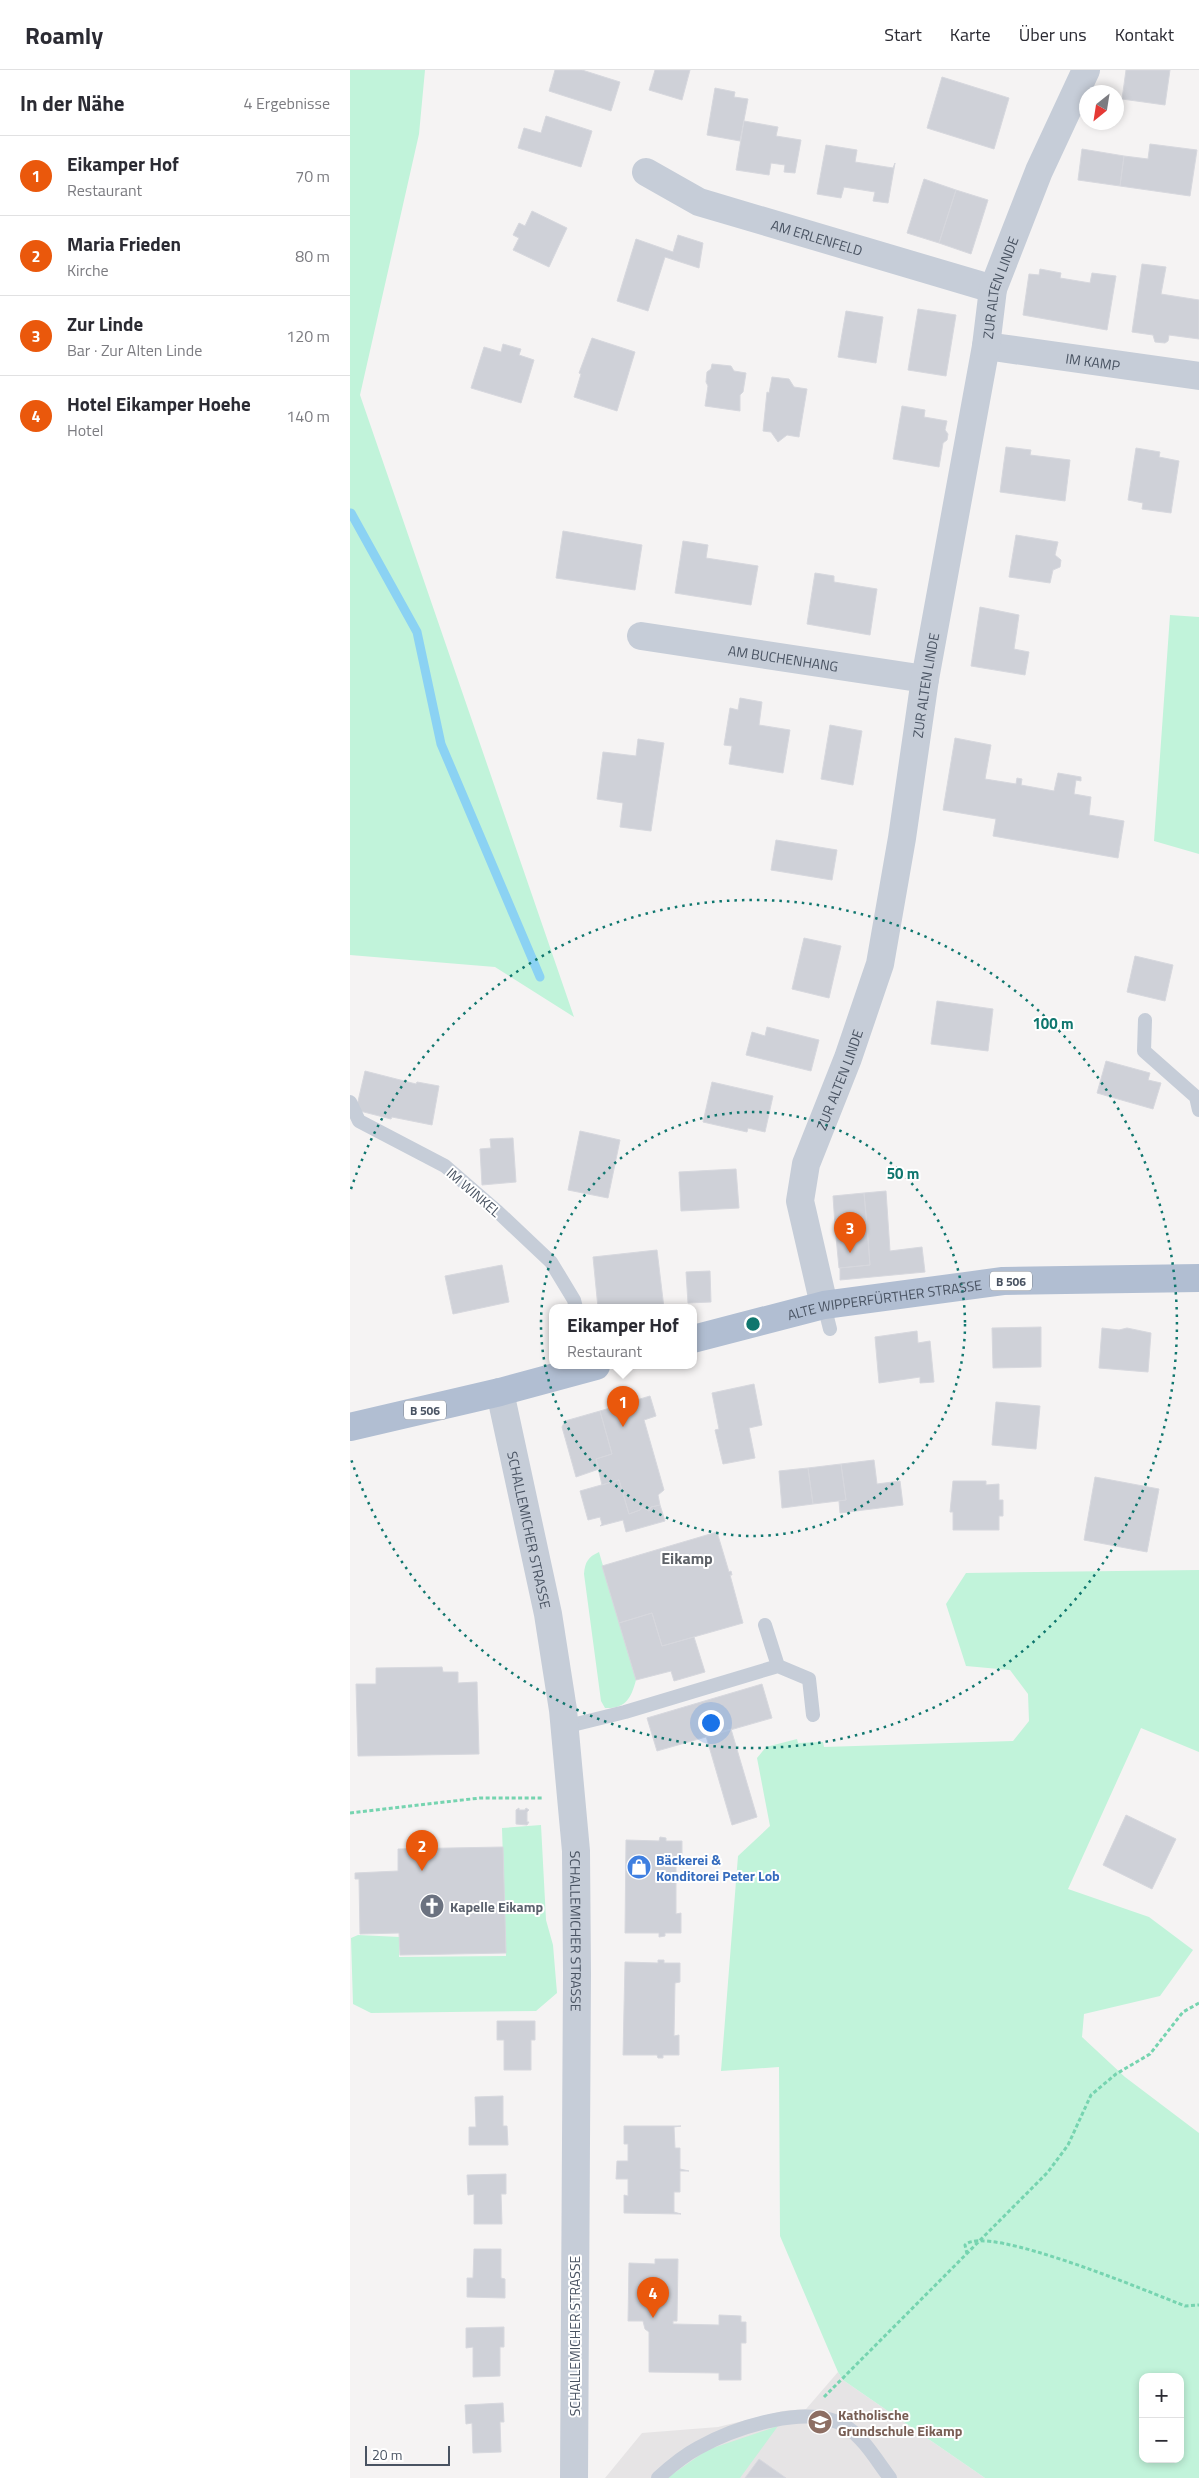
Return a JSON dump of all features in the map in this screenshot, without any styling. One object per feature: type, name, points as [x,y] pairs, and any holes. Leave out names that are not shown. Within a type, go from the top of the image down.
[{"type":"main road","name":"ALTE WIPPERFÜRTHER STRASSE","points":[[697,1339],[827,1317],[1003,1281],[1199,1278]]},
{"type":"main road","name":"B 506","points":[[350,1427],[500,1392],[580,1369]]},
{"type":"street","name":"ZUR ALTEN LINDE","points":[[827,1317],[800,1201],[806,1164],[848,1058],[880,964],[902,838],[925,679],[986,346],[994,289],[1039,171],[1086,70]]},
{"type":"street","name":"AM ERLENFELD","points":[[646,172],[699,202],[994,289]]},
{"type":"street","name":"IM KAMP","points":[[986,346],[1199,376]]},
{"type":"street","name":"AM BUCHENHANG","points":[[641,636],[925,679]]},
{"type":"street","name":"SCHALLEMICHER STRASSE","points":[[500,1392],[548,1614],[572,1798],[577,1894],[578,1974],[574,2478]]},
{"type":"lane","points":[[1145,1020],[1144,1051],[1196,1097],[1199,1110]]},
{"type":"lane","name":"IM WINKEL","points":[[350,1102],[359,1121],[445,1166],[498,1212],[551,1262],[575,1304]]},
{"type":"lane","points":[[766,1625],[778,1666]]},
{"type":"lane","points":[[564,1727],[625,1712],[778,1666],[809,1679],[813,1715]]},
{"type":"lane","points":[[658,2478],[679,2460],[716,2440],[772,2422],[807,2416],[824,2418],[848,2428],[862,2441],[890,2478]]},
{"type":"path","points":[[350,1813],[480,1798],[572,1798]]},
{"type":"path","points":[[807,2416],[1048,2172],[1068,2145],[1091,2095],[1116,2074],[1150,2054],[1183,2012],[1199,2003]]},
{"type":"path","points":[[967,2254],[965,2247],[967,2243],[980,2241],[995,2242],[1054,2256],[1185,2306],[1199,2305]]},
{"type":"shaded area","name":"Katholische Grundschule Eikamp","points":[[838,2372],[843,2380],[985,2478],[605,2478],[642,2433],[718,2427],[783,2411],[806,2409]]},
{"type":"green space","points":[[350,70],[425,70],[419,134],[360,395],[574,1017],[495,967],[350,955]]},
{"type":"green space","points":[[1170,615],[1199,617],[1199,854],[1154,841]]},
{"type":"green space","points":[[599,1552],[636,1680],[630,1697],[623,1704],[612,1708],[605,1708],[601,1701],[584,1574],[588,1560]]},
{"type":"green space","points":[[1199,1570],[1199,1752],[1141,1728],[1068,1889],[1149,1917],[1193,1950],[1160,1996],[1084,2014],[1082,2037],[1125,2077],[1199,2133],[1199,2478],[985,2478],[843,2380],[780,2236],[779,2067],[721,2071],[738,1856],[770,1826],[757,1758],[766,1747],[797,1739],[798,1743],[823,1742],[824,1747],[1013,1741],[1029,1721],[1028,1694],[1010,1670],[966,1666],[946,1604],[966,1573]]},
{"type":"green space","points":[[541,1825],[546,1920],[553,1945],[557,1993],[536,2011],[371,2013],[353,2004],[351,1938],[358,1935],[400,1937],[399,1957],[506,1956],[502,1828]]},
{"type":"green space","points":[[778,2426],[740,2478],[667,2478],[707,2450]]},
{"type":"building","points":[[555,70],[582,70],[620,82],[611,111],[549,91]]},
{"type":"building","points":[[655,70],[690,70],[682,100],[649,90]]},
{"type":"building","points":[[1126,70],[1170,70],[1165,105],[1124,99]]},
{"type":"building","points":[[942,77],[1009,98],[994,149],[927,128]]},
{"type":"building","points":[[715,88],[735,92],[734,97],[748,99],[740,141],[707,135]]},
{"type":"building","points":[[546,116],[592,131],[581,167],[518,148],[524,128],[541,133]]},
{"type":"building","points":[[744,121],[778,127],[776,136],[801,140],[795,173],[784,172],[785,165],[771,163],[769,175],[736,170]]},
{"type":"building","points":[[1150,144],[1197,150],[1190,196],[1120,186],[1124,156],[1148,159]]},
{"type":"building","points":[[826,145],[857,150],[855,162],[893,168],[895,163],[888,203],[873,201],[875,192],[844,187],[841,198],[817,194]]},
{"type":"building","points":[[1082,149],[1124,156],[1120,186],[1078,180]]},
{"type":"building","points":[[924,179],[956,190],[939,243],[907,233]]},
{"type":"building","points":[[956,190],[988,200],[971,254],[939,243]]},
{"type":"building","points":[[532,211],[567,228],[549,267],[513,250],[519,238],[513,235],[519,223],[525,226]]},
{"type":"building","points":[[678,235],[703,243],[699,268],[665,257],[648,311],[617,301],[636,239],[673,252]]},
{"type":"building","points":[[1142,264],[1166,267],[1161,294],[1199,300],[1199,339],[1169,335],[1168,341],[1165,343],[1155,342],[1153,335],[1132,332]]},
{"type":"building","points":[[1040,269],[1061,273],[1060,278],[1090,283],[1092,273],[1116,276],[1107,330],[1023,315],[1029,274],[1039,275]]},
{"type":"building","points":[[918,309],[956,315],[946,376],[908,370]]},
{"type":"building","points":[[846,311],[883,317],[876,363],[838,357]]},
{"type":"building","points":[[592,338],[635,352],[617,411],[574,397],[581,374],[579,373]]},
{"type":"building","points":[[503,344],[521,349],[519,355],[534,360],[521,403],[471,388],[484,347],[501,352]]},
{"type":"building","points":[[712,364],[731,366],[734,371],[746,373],[743,392],[740,395],[740,411],[705,406],[708,386],[706,382],[707,372],[711,369]]},
{"type":"building","points":[[772,377],[789,379],[794,387],[807,389],[799,437],[787,435],[778,442],[771,432],[763,431],[767,392],[769,393]]},
{"type":"building","points":[[902,406],[925,410],[924,417],[947,421],[945,430],[948,434],[947,440],[943,443],[939,467],[893,459]]},
{"type":"building","points":[[1006,447],[1031,450],[1030,455],[1070,460],[1065,501],[1000,492]]},
{"type":"building","points":[[1136,448],[1160,452],[1159,457],[1179,461],[1171,513],[1142,509],[1143,503],[1128,500]]},
{"type":"building","points":[[563,531],[642,545],[635,590],[556,578]]},
{"type":"building","points":[[1016,535],[1058,542],[1055,555],[1061,560],[1060,567],[1053,570],[1050,583],[1009,577]]},
{"type":"building","points":[[683,541],[708,545],[706,558],[758,566],[751,605],[675,593]]},
{"type":"building","points":[[815,573],[834,576],[834,582],[877,589],[870,635],[807,624]]},
{"type":"building","points":[[980,607],[1019,615],[1014,649],[1029,652],[1025,675],[971,666]]},
{"type":"building","points":[[740,698],[762,702],[759,725],[790,730],[783,773],[729,764],[732,746],[724,745],[730,708],[738,710]]},
{"type":"building","points":[[830,725],[862,731],[853,785],[821,779]]},
{"type":"building","points":[[955,738],[991,745],[985,779],[1016,784],[1017,778],[1022,779],[1021,785],[1054,791],[1058,773],[1081,777],[1081,781],[1076,780],[1074,794],[1091,797],[1089,815],[1124,821],[1118,858],[993,836],[996,819],[943,810]]},
{"type":"building","points":[[638,739],[664,743],[651,831],[620,827],[623,803],[597,799],[603,752],[636,756]]},
{"type":"building","points":[[776,840],[837,850],[832,880],[771,870]]},
{"type":"building","points":[[804,938],[841,946],[829,998],[792,989]]},
{"type":"building","points":[[1135,956],[1173,965],[1165,1001],[1127,992]]},
{"type":"building","points":[[937,1001],[993,1009],[988,1051],[931,1044]]},
{"type":"building","points":[[767,1027],[819,1040],[811,1071],[746,1055],[752,1032],[765,1036]]},
{"type":"building","points":[[1106,1061],[1150,1073],[1148,1080],[1161,1083],[1153,1109],[1097,1093]]},
{"type":"building","points":[[365,1071],[416,1084],[417,1082],[439,1086],[432,1125],[392,1117],[391,1119],[356,1110]]},
{"type":"building","points":[[712,1082],[773,1096],[765,1132],[748,1128],[747,1132],[703,1122]]},
{"type":"building","points":[[580,1131],[620,1140],[608,1198],[568,1190]]},
{"type":"building","points":[[513,1138],[516,1182],[482,1185],[480,1149],[491,1148],[490,1139]]},
{"type":"building","points":[[736,1169],[739,1208],[681,1211],[679,1172]]},
{"type":"building","points":[[886,1191],[890,1251],[922,1247],[925,1272],[840,1280],[840,1268],[870,1265],[864,1193]]},
{"type":"building","points":[[864,1193],[867,1223],[835,1226],[833,1196]]},
{"type":"building","points":[[867,1223],[870,1265],[839,1268],[835,1226]]},
{"type":"building","points":[[657,1250],[664,1304],[598,1304],[593,1257]]},
{"type":"building","points":[[502,1265],[509,1302],[453,1314],[445,1276]]},
{"type":"building","points":[[710,1271],[711,1302],[688,1303],[686,1272]]},
{"type":"building","points":[[1041,1327],[1041,1367],[993,1368],[992,1328]]},
{"type":"building","points":[[1102,1328],[1119,1330],[1127,1328],[1151,1333],[1148,1372],[1099,1368]]},
{"type":"building","points":[[917,1331],[918,1343],[930,1341],[934,1382],[920,1383],[920,1377],[879,1383],[875,1337]]},
{"type":"building","points":[[754,1384],[762,1425],[749,1428],[755,1458],[723,1464],[715,1430],[719,1429],[712,1393]]},
{"type":"building","points":[[650,1396],[656,1416],[644,1420],[664,1490],[658,1495],[660,1505],[651,1507],[649,1511],[642,1507],[640,1510],[629,1514],[619,1480],[602,1485],[596,1459],[612,1454],[600,1411]]},
{"type":"building","points":[[996,1402],[1040,1406],[1036,1449],[992,1445]]},
{"type":"building","points":[[600,1411],[612,1454],[596,1459],[599,1469],[576,1477],[562,1427],[565,1421]]},
{"type":"building","points":[[874,1460],[877,1484],[900,1481],[903,1505],[840,1513],[839,1501],[846,1500],[841,1464]]},
{"type":"building","points":[[841,1464],[846,1500],[813,1504],[808,1468]]},
{"type":"building","points":[[808,1468],[813,1504],[782,1508],[779,1471]]},
{"type":"building","points":[[1095,1477],[1159,1489],[1147,1552],[1084,1540]]},
{"type":"building","points":[[619,1480],[629,1514],[640,1510],[642,1507],[649,1511],[651,1507],[660,1505],[665,1521],[626,1532],[623,1520],[600,1526],[602,1524],[600,1517],[588,1520],[580,1491]]},
{"type":"building","points":[[953,1481],[986,1481],[986,1485],[999,1484],[999,1500],[1003,1500],[1003,1516],[999,1516],[999,1530],[953,1530],[953,1512],[950,1512]]},
{"type":"building","points":[[717,1532],[729,1572],[731,1571],[732,1575],[730,1575],[743,1623],[662,1646],[652,1613],[619,1623],[602,1566]]},
{"type":"building","points":[[652,1613],[662,1646],[694,1637],[705,1672],[674,1681],[671,1671],[636,1680],[619,1623]]},
{"type":"building","points":[[442,1667],[443,1672],[458,1672],[458,1683],[477,1682],[479,1754],[358,1756],[356,1684],[376,1684],[376,1668]]},
{"type":"building","points":[[762,1684],[772,1718],[657,1751],[647,1718]]},
{"type":"building","points":[[731,1729],[757,1817],[732,1825],[706,1736]]},
{"type":"building","points":[[519,1808],[519,1810],[525,1810],[526,1808],[529,1810],[527,1812],[527,1822],[529,1822],[527,1825],[516,1824],[516,1810]]},
{"type":"building","points":[[1126,1815],[1176,1839],[1152,1889],[1103,1865]]},
{"type":"building","points":[[660,1837],[666,1838],[666,1841],[682,1841],[682,1861],[676,1861],[676,1914],[681,1913],[681,1933],[665,1933],[665,1936],[659,1937],[659,1933],[625,1933],[626,1840],[659,1841]]},
{"type":"building","name":"Kapelle Eikamp","points":[[503,1847],[506,1953],[400,1955],[399,1933],[360,1934],[359,1879],[355,1879],[355,1873],[398,1871],[398,1849]]},
{"type":"building","points":[[658,1960],[664,1960],[664,1963],[680,1963],[680,1982],[675,1983],[674,2036],[679,2035],[679,2055],[663,2055],[663,2058],[658,2058],[657,2055],[623,2055],[625,1962],[658,1963]]},
{"type":"building","points":[[497,2021],[535,2021],[535,2040],[531,2040],[531,2070],[504,2070],[504,2040],[497,2040]]},
{"type":"building","points":[[503,2096],[503,2126],[507,2126],[508,2145],[469,2145],[469,2127],[476,2127],[475,2097]]},
{"type":"building","points":[[624,2126],[681,2126],[674,2127],[675,2148],[680,2148],[680,2169],[689,2171],[680,2171],[680,2192],[674,2192],[674,2212],[681,2214],[624,2213],[624,2195],[628,2196],[628,2179],[616,2179],[617,2161],[628,2161],[628,2144],[624,2144]]},
{"type":"building","points":[[506,2174],[506,2194],[501,2194],[502,2224],[474,2224],[474,2194],[468,2195],[467,2175]]},
{"type":"building","points":[[474,2249],[501,2249],[501,2278],[505,2279],[505,2298],[467,2297],[467,2278],[473,2278]]},
{"type":"building","points":[[655,2259],[678,2259],[677,2321],[673,2321],[673,2324],[719,2325],[719,2315],[741,2316],[741,2322],[746,2322],[746,2343],[741,2343],[741,2380],[719,2380],[719,2373],[649,2372],[649,2332],[645,2329],[643,2321],[628,2321],[629,2263],[655,2264]]},
{"type":"building","points":[[504,2327],[504,2347],[500,2347],[500,2376],[473,2377],[473,2347],[466,2348],[466,2328]]},
{"type":"building","points":[[503,2403],[504,2422],[500,2422],[501,2452],[473,2453],[472,2423],[466,2424],[465,2405]]},
{"type":"building","points":[[759,2459],[786,2478],[745,2478]]},
{"type":"waterway","points":[[351,513],[417,632],[441,744],[540,977]]},
{"type":"place","name":"Zur Linde","points":[[850,1253]]},
{"type":"place","name":"Eikamper Hof","points":[[623,1427]]},
{"type":"place","name":"Bäckerei & Konditorei Peter Lob","points":[[639,1867]]},
{"type":"place","name":"Maria Frieden","points":[[422,1871]]},
{"type":"place","name":"Kapelle Eikamp","points":[[432,1906]]},
{"type":"place","name":"Hotel Eikamper Hoehe","points":[[653,2318]]},
{"type":"place","name":"Katholische Grundschule Eikamp","points":[[820,2422]]},
{"type":"district","name":"Eikamp","points":[[687,1558]]}]
